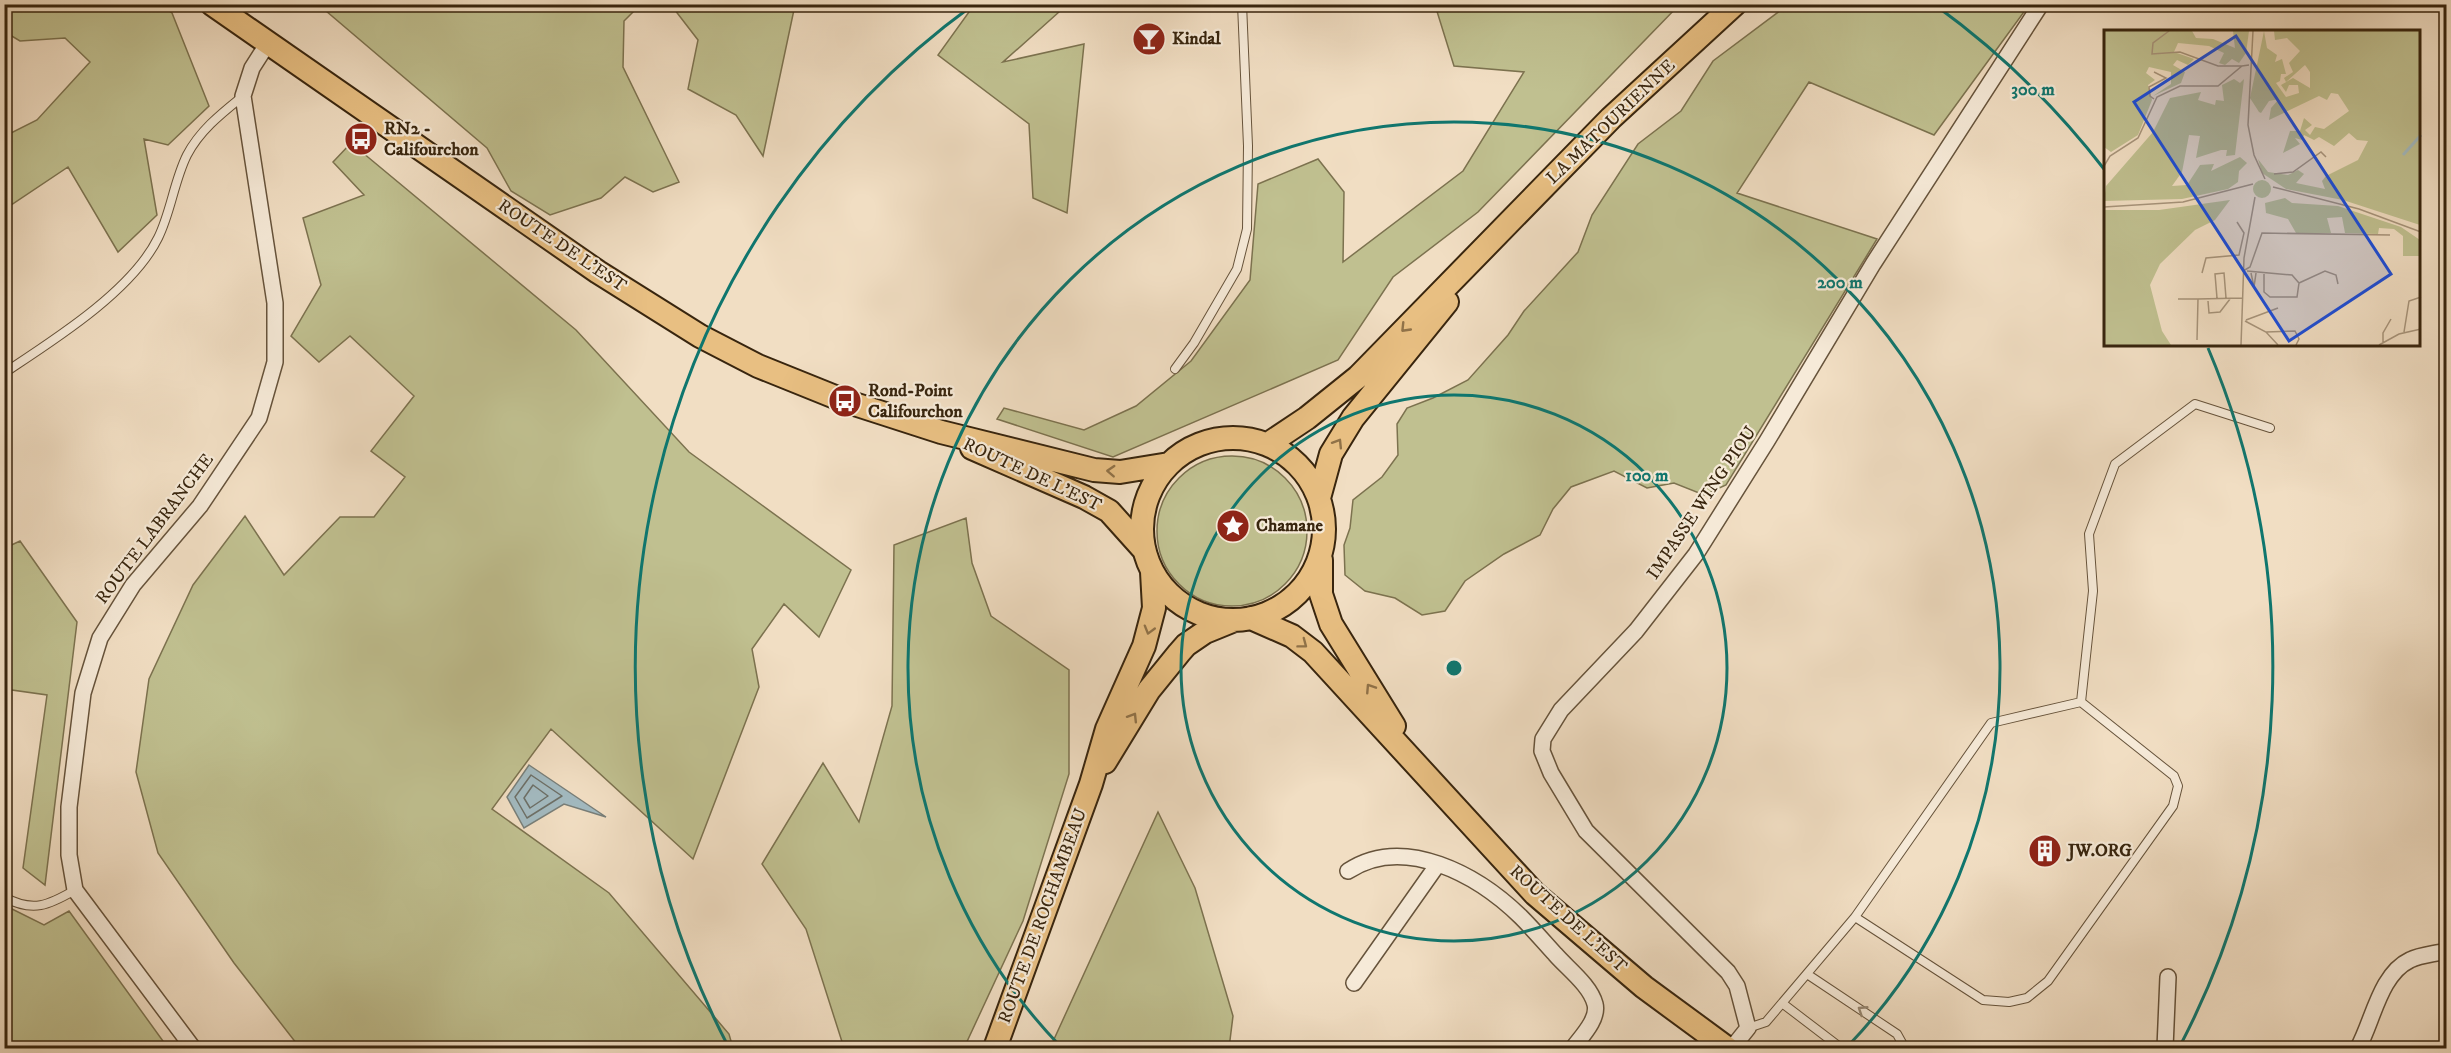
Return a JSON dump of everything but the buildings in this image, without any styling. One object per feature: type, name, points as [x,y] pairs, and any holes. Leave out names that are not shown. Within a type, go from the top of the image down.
[{"type":"main road","name":"ROUTE DE L'EST","points":[[212,4],[598,272],[700,336],[758,366],[799,383],[941,432],[1094,470],[1120,471],[1169,464]]},
{"type":"main road","name":"LA MATOURIENNE","points":[[1268,444],[1307,418],[1358,377],[1611,118],[1735,4]]},
{"type":"main road","name":"LA MATOURIENNE","points":[[1319,498],[1331,454],[1353,418],[1422,336],[1491,243]]},
{"type":"main road","name":"ROUTE DE L'EST","points":[[941,432],[990,457],[1084,497],[1109,511],[1144,550]]},
{"type":"main road","points":[[1242,438],[1268,444],[1290,457],[1307,475],[1319,498],[1324,525],[1321,552],[1311,575],[1295,595],[1275,610],[1243,619],[1209,617],[1186,608],[1167,592],[1152,572],[1144,550],[1142,519],[1151,489],[1169,464],[1191,448],[1216,439],[1242,438]]},
{"type":"main road","name":"ROUTE DE L'EST","points":[[1321,552],[1321,594],[1331,624],[1424,773]]},
{"type":"main road","name":"ROUTE DE ROCHAMBEAU","points":[[995,1048],[1091,784],[1107,729],[1152,624],[1154,608],[1152,572]]},
{"type":"main road","name":"ROUTE DE L'EST","points":[[1243,619],[1292,636],[1314,652],[1535,894],[1644,987],[1727,1048]]},
{"type":"main road","name":"ROUTE DE ROCHAMBEAU","points":[[1091,784],[1149,690],[1186,645],[1205,632],[1243,619]]},
{"type":"street","name":"IMPASSE WING PIOU","points":[[1748,1028],[1737,986],[1728,972],[1586,831],[1551,773],[1542,751],[1543,739],[1561,710],[1636,631],[1696,554],[1873,264],[2041,4]]},
{"type":"street","name":"ROUTE LABRANCHE","points":[[193,1048],[75,890],[69,855],[69,807],[83,693],[100,638],[133,585],[200,506],[259,418],[275,362],[274,303],[243,96],[252,68],[268,43]]},
{"type":"street","points":[[1348,871],[1362,861],[1381,856],[1413,858],[1438,864],[1459,872],[1520,916],[1589,991],[1596,1006],[1592,1021],[1573,1048]]},
{"type":"street","points":[[1354,983],[1438,864]]},
{"type":"street","points":[[1520,916],[1535,894]]},
{"type":"street","points":[[2358,1048],[2368,1031],[2385,982],[2409,960],[2446,951]]},
{"type":"street","points":[[2165,1048],[2168,977]]},
{"type":"street","points":[[1732,1048],[1748,1028]]},
{"type":"lane","points":[[1175,369],[1194,343],[1237,269],[1247,229],[1248,146],[1242,4]]},
{"type":"lane","points":[[4,372],[72,328],[134,272],[158,238],[187,156],[209,124],[243,96]]},
{"type":"lane","points":[[2080,702],[2093,591],[2089,534],[2115,464],[2194,404],[2270,428]]},
{"type":"lane","points":[[1748,1028],[1766,1022],[1855,917],[1991,723],[2080,702]]},
{"type":"lane","points":[[1855,917],[1983,1000],[2009,1002],[2027,998],[2048,981],[2173,806],[2178,786],[2174,776],[2080,702]]},
{"type":"lane","points":[[4,897],[33,908],[56,901],[75,890]]},
{"type":"lane","points":[[1807,974],[1897,1034],[1902,1043],[1900,1048]]},
{"type":"lane","points":[[1782,1003],[1841,1048]]},
{"type":"green space","points":[[5,4],[161,5],[172,13],[209,106],[168,145],[144,139],[157,215],[118,252],[68,167],[5,209],[5,136],[37,120],[90,62],[65,38],[20,41],[5,32]]},
{"type":"green space","points":[[1789,4],[2029,5],[1934,135],[1809,82],[1737,193],[1877,239],[1726,485],[1704,495],[1674,483],[1647,488],[1614,471],[1571,487],[1553,509],[1540,535],[1504,554],[1465,581],[1445,611],[1422,615],[1395,598],[1365,591],[1345,575],[1344,545],[1350,528],[1353,500],[1382,477],[1398,455],[1397,424],[1407,408],[1468,380],[1508,335],[1524,311],[1578,252],[1592,215],[1638,144],[1681,111],[1713,61]]},
{"type":"green space","points":[[319,5],[640,5],[624,21],[623,67],[679,182],[653,192],[625,177],[601,198],[550,215],[511,191],[487,148]]},
{"type":"green space","points":[[671,5],[795,5],[763,156],[736,115],[688,89],[698,40]]},
{"type":"green space","points":[[974,5],[1053,5],[1059,12],[1003,62],[1084,44],[1067,213],[1033,198],[1029,124],[938,55]]},
{"type":"green space","points":[[1435,5],[1679,5],[1478,212],[1393,277],[1338,360],[1113,457],[997,419],[1004,408],[1084,430],[1136,406],[1191,361],[1250,280],[1258,184],[1318,159],[1344,192],[1343,262],[1463,171],[1524,72],[1454,66]]},
{"type":"green space","points":[[351,143],[576,330],[689,452],[851,570],[819,637],[784,604],[752,649],[759,687],[693,859],[551,729],[492,809],[609,893],[729,1034],[733,1048],[300,1048],[234,963],[158,853],[136,772],[149,679],[193,585],[245,516],[284,575],[340,517],[374,517],[405,477],[371,451],[414,396],[350,336],[319,362],[291,336],[321,285],[303,218],[364,195],[333,162]]},
{"type":"green space","points":[[1232,456],[1261,462],[1285,478],[1301,502],[1307,531],[1301,560],[1285,584],[1261,600],[1232,606],[1203,600],[1179,584],[1163,560],[1157,531],[1163,502],[1179,478],[1203,462]]},
{"type":"green space","points":[[966,518],[972,563],[991,616],[1069,670],[1069,774],[1023,921],[964,1048],[844,1048],[806,929],[762,864],[823,763],[859,822],[892,706],[894,545]]},
{"type":"green space","points":[[20,541],[77,622],[45,885],[23,868],[47,695],[5,689],[5,548]]},
{"type":"green space","points":[[1158,812],[1195,888],[1233,1016],[1229,1048],[1050,1048]]},
{"type":"green space","points":[[4,905],[44,925],[69,911],[168,1048],[5,1048]]},
{"type":"water","points":[[529,765],[606,817],[564,804],[524,828],[507,797]]},
{"type":"place","name":"Kindal","points":[[1149,39]]},
{"type":"place","name":"RN2 - Califourchon","points":[[361,139]]},
{"type":"place","name":"Rond-Point Califourchon","points":[[845,401]]},
{"type":"place","name":"Chamane","points":[[1233,526]]},
{"type":"place","name":"JW.ORG","points":[[2045,851]]}]
